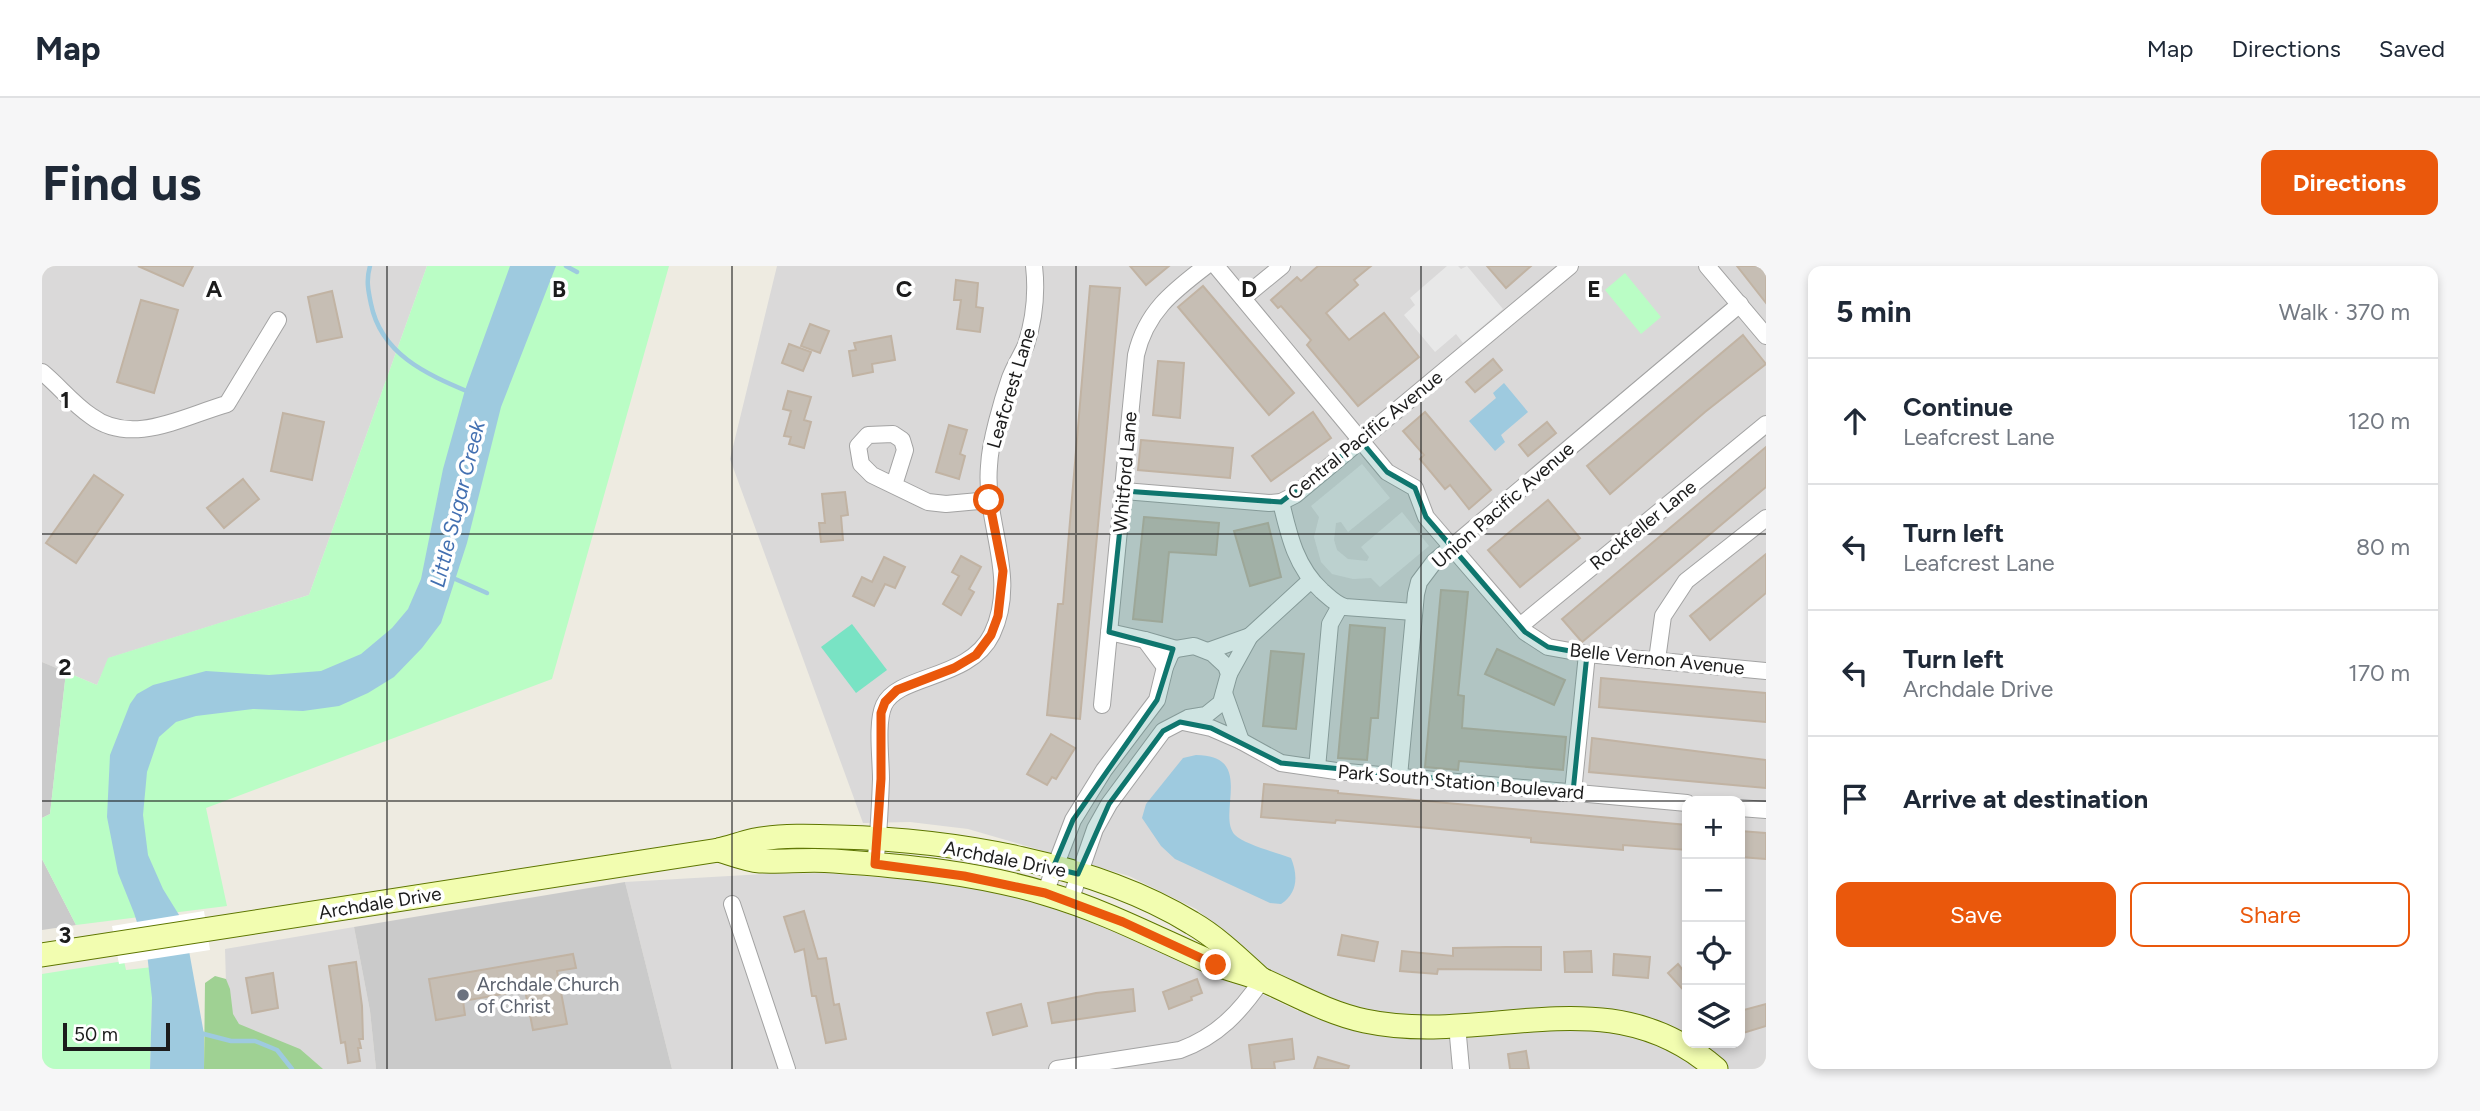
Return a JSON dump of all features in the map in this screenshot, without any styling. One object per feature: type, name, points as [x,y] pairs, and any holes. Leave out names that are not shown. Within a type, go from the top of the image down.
[{"type":"street","name":"Leafcrest Lane","points":[[875,864],[881,713],[885,702],[897,690],[954,668],[976,655],[991,635],[998,616],[1003,571],[989,500],[989,466],[1010,379],[1026,344],[1035,304],[1034,266]]},
{"type":"street","name":"Whitford Lane","points":[[1102,705],[1133,379],[1140,339],[1158,307],[1206,266]]},
{"type":"street","points":[[1216,266],[1361,440]]},
{"type":"street","points":[[1242,298],[1282,266]]},
{"type":"street","name":"Central Pacific Avenue","points":[[1124,491],[1281,502],[1295,495],[1570,266]]},
{"type":"street","points":[[1707,266],[1766,336]]},
{"type":"street","name":"Union Pacific Avenue","points":[[1399,776],[1414,611],[1423,574],[1740,304]]},
{"type":"street","points":[[42,372],[99,421],[123,429],[137,430],[157,426],[227,404],[278,320]]},
{"type":"street","name":"Rockfeller Lane","points":[[1520,626],[1766,424]]},
{"type":"street","name":"Belle Vernon Avenue","points":[[1361,440],[1387,472],[1415,488],[1426,517],[1525,632],[1548,647],[1587,654],[1766,671]]},
{"type":"street","points":[[894,485],[929,502],[989,500]]},
{"type":"street","points":[[1281,502],[1295,554],[1311,580],[1340,606],[1414,611]]},
{"type":"street","points":[[1657,660],[1663,616],[1686,581],[1766,518]]},
{"type":"street","points":[[1070,901],[1095,829],[1109,804],[1163,731],[1188,718],[1206,715],[1221,703],[1229,674],[1250,636],[1311,580]]},
{"type":"street","points":[[1317,768],[1330,624],[1340,606]]},
{"type":"street","points":[[1109,632],[1176,649],[1194,646],[1209,651],[1218,658],[1229,674]]},
{"type":"street","points":[[1209,651],[1250,636]]},
{"type":"street","points":[[1145,640],[1165,667]]},
{"type":"street","points":[[1045,893],[1073,820],[1104,770],[1157,700],[1165,667],[1171,653],[1176,649]]},
{"type":"street","points":[[1573,792],[1587,654]]},
{"type":"street","points":[[1224,693],[1241,741]]},
{"type":"street","name":"Park South Station Boulevard","points":[[1180,722],[1211,728],[1281,763],[1682,803]]},
{"type":"street","points":[[1104,770],[1123,785]]},
{"type":"street","points":[[1745,808],[1766,810]]},
{"type":"street","name":"Archdale Drive","points":[[42,955],[719,850],[756,840],[814,836],[878,838],[998,855],[1109,883],[1193,923],[1228,949],[1262,980]]},
{"type":"street","name":"Archdale Drive","points":[[719,850],[758,861],[810,859],[875,864],[964,876],[1045,893],[1123,922],[1216,965],[1262,980],[1316,1006],[1367,1021],[1425,1026],[1560,1017],[1620,1021],[1681,1044],[1716,1069]]},
{"type":"street","points":[[732,904],[788,1069]]},
{"type":"street","points":[[1057,1069],[1130,1064],[1180,1051],[1216,1033],[1240,1011],[1262,980]]},
{"type":"street","points":[[1457,1025],[1461,1069]]},
{"type":"highlighted area","points":[[1361,441],[1387,472],[1415,488],[1426,517],[1525,632],[1548,647],[1587,654],[1573,792],[1281,763],[1211,728],[1180,722],[1163,731],[1109,804],[1078,874],[1053,868],[1073,820],[1157,700],[1173,649],[1109,632],[1124,491],[1281,502]]},
{"type":"shaded area","points":[[42,266],[427,266],[309,595],[109,658],[97,685],[42,662]]},
{"type":"shaded area","points":[[777,266],[1766,266],[1766,1069],[672,1069],[625,882],[825,873],[936,882],[998,893],[1048,906],[1209,969],[1298,1011],[1306,989],[1268,970],[1196,909],[1129,876],[968,829],[910,822],[863,823],[730,459]]},
{"type":"shaded area","points":[[1447,266],[1458,266],[1461,269],[1467,266],[1503,309],[1463,343],[1456,334],[1435,352],[1404,315],[1415,305],[1410,298]]},
{"type":"shaded area","points":[[1362,464],[1390,498],[1348,532],[1341,522],[1336,523],[1334,540],[1337,550],[1348,559],[1367,561],[1369,557],[1361,547],[1402,512],[1429,546],[1380,587],[1371,578],[1353,579],[1332,574],[1321,562],[1314,537],[1319,517],[1311,506]]},
{"type":"shaded area","points":[[42,662],[66,672],[50,814],[42,818]]},
{"type":"shaded area","points":[[42,859],[76,925],[42,930]]},
{"type":"shaded area","points":[[625,882],[672,1069],[376,1069],[370,1011],[354,927]]},
{"type":"shaded area","points":[[354,927],[370,1011],[376,1069],[225,1069],[228,1050],[225,949]]},
{"type":"green space","points":[[427,266],[669,266],[552,679],[206,808],[227,906],[76,925],[42,859],[42,818],[50,814],[66,672],[97,685],[108,658],[309,595]]},
{"type":"green space","points":[[1625,273],[1661,317],[1641,334],[1605,290]]},
{"type":"green space","points":[[852,624],[887,670],[856,693],[821,647]]},
{"type":"green space","points":[[124,961],[126,970],[153,967],[150,1069],[42,1069],[42,974]]},
{"type":"green space","points":[[215,976],[226,979],[233,1014],[239,1024],[300,1049],[323,1069],[204,1069],[205,983]]},
{"type":"water","name":"Little Sugar Creek","points":[[510,266],[556,266],[501,407],[467,543],[441,623],[394,677],[339,706],[303,711],[253,709],[196,716],[176,722],[159,737],[147,772],[143,815],[148,855],[163,889],[184,923],[204,1034],[204,1069],[150,1069],[152,998],[147,953],[118,873],[107,817],[110,755],[130,704],[137,694],[153,685],[206,671],[269,675],[321,671],[361,654],[392,628],[408,609],[421,579],[443,469],[465,390]]},
{"type":"water","points":[[1504,383],[1528,412],[1501,435],[1505,442],[1495,451],[1469,421],[1496,398],[1493,393]]},
{"type":"water","points":[[1196,755],[1214,758],[1225,765],[1230,775],[1230,826],[1235,835],[1253,845],[1291,858],[1295,883],[1291,895],[1281,904],[1270,903],[1175,859],[1161,846],[1142,818],[1146,804],[1183,758]]},
{"type":"pier","points":[[204,911],[210,950],[119,964],[112,926]]},
{"type":"building","points":[[138,266],[193,266],[183,286]]},
{"type":"building","points":[[1130,266],[1169,266],[1146,285]]},
{"type":"building","points":[[1318,266],[1371,266],[1354,280],[1358,285],[1326,313],[1349,340],[1384,313],[1419,357],[1358,406],[1307,345],[1311,340],[1281,306],[1278,308],[1271,300],[1297,277],[1301,281]]},
{"type":"building","points":[[1487,266],[1531,266],[1506,288]]},
{"type":"building","points":[[1737,266],[1766,266],[1766,303]]},
{"type":"building","points":[[956,280],[978,283],[976,307],[983,308],[980,332],[957,329],[961,300],[954,300]]},
{"type":"building","points":[[1090,286],[1120,288],[1080,719],[1047,715],[1058,604],[1063,604]]},
{"type":"building","points":[[1203,286],[1294,393],[1269,415],[1178,307]]},
{"type":"building","points":[[332,291],[342,337],[317,342],[308,297]]},
{"type":"building","points":[[141,300],[178,310],[154,393],[117,382]]},
{"type":"building","points":[[810,324],[829,331],[820,353],[801,346]]},
{"type":"building","points":[[1743,335],[1766,364],[1705,412],[1610,494],[1587,466]]},
{"type":"building","points":[[891,336],[895,360],[872,364],[873,372],[853,376],[849,351],[856,350],[854,343]]},
{"type":"building","points":[[789,344],[811,352],[803,371],[782,363]]},
{"type":"building","points":[[1493,359],[1502,370],[1475,392],[1466,382]]},
{"type":"building","points":[[1158,361],[1184,363],[1180,418],[1153,415]]},
{"type":"building","points":[[788,391],[811,397],[804,420],[811,422],[804,448],[789,444],[791,437],[784,436],[791,411],[783,409]]},
{"type":"building","points":[[1313,412],[1331,438],[1271,481],[1252,456]]},
{"type":"building","points":[[1425,412],[1491,490],[1469,509],[1450,485],[1445,489],[1420,459],[1424,455],[1403,431]]},
{"type":"building","points":[[283,413],[324,422],[312,480],[271,471]]},
{"type":"building","points":[[1547,422],[1556,433],[1528,456],[1519,445]]},
{"type":"building","points":[[949,425],[967,430],[960,454],[965,456],[959,479],[936,472]]},
{"type":"building","points":[[1141,440],[1233,448],[1230,478],[1138,470]]},
{"type":"building","points":[[1766,447],[1766,487],[1582,642],[1562,619]]},
{"type":"building","points":[[94,475],[123,495],[76,563],[46,543]]},
{"type":"building","points":[[243,479],[259,499],[224,528],[207,508]]},
{"type":"building","points":[[845,492],[848,515],[841,516],[843,540],[821,542],[819,523],[825,523],[822,494]]},
{"type":"building","points":[[1548,500],[1580,538],[1520,587],[1488,550]]},
{"type":"building","points":[[1144,517],[1219,523],[1216,555],[1169,552],[1162,622],[1133,619]]},
{"type":"building","points":[[1268,523],[1281,577],[1250,586],[1234,531]]},
{"type":"building","points":[[1766,554],[1766,593],[1710,640],[1690,616]]},
{"type":"building","points":[[961,556],[981,567],[969,589],[974,592],[961,615],[943,604],[959,576],[952,572]]},
{"type":"building","points":[[884,557],[905,567],[895,588],[885,584],[874,606],[853,596],[862,577],[872,582]]},
{"type":"building","points":[[1441,590],[1468,592],[1458,695],[1464,696],[1462,728],[1566,737],[1563,770],[1459,761],[1458,770],[1425,767]]},
{"type":"building","points":[[1350,625],[1385,628],[1378,718],[1371,718],[1367,760],[1338,758]]},
{"type":"building","points":[[1497,649],[1565,680],[1554,705],[1485,674]]},
{"type":"building","points":[[1271,651],[1304,654],[1296,729],[1263,726]]},
{"type":"building","points":[[1601,678],[1766,693],[1766,722],[1599,707]]},
{"type":"building","points":[[1051,734],[1075,748],[1056,779],[1052,777],[1047,785],[1027,774]]},
{"type":"building","points":[[1592,738],[1766,760],[1766,788],[1589,772]]},
{"type":"building","points":[[1264,784],[1682,825],[1682,850],[1623,845],[1623,850],[1531,842],[1531,838],[1429,828],[1261,817]]},
{"type":"building","points":[[1745,831],[1766,833],[1766,859],[1745,857]]},
{"type":"building","points":[[804,911],[818,959],[826,958],[834,1005],[839,1004],[846,1039],[826,1043],[816,996],[812,996],[804,949],[795,952],[784,917]]},
{"type":"building","points":[[1342,935],[1378,942],[1374,961],[1338,955]]},
{"type":"building","points":[[1541,947],[1541,970],[1438,969],[1437,974],[1400,971],[1402,951],[1453,956],[1453,948]]},
{"type":"building","points":[[1591,951],[1592,972],[1565,972],[1564,952]]},
{"type":"building","name":"Archdale Church of Christ","points":[[573,954],[576,968],[557,971],[567,1024],[533,1030],[525,990],[463,1001],[465,1015],[436,1020],[429,979]]},
{"type":"building","points":[[1614,954],[1650,957],[1648,978],[1613,975]]},
{"type":"building","points":[[356,962],[363,1039],[359,1039],[360,1061],[348,1063],[345,1042],[341,1043],[329,966]]},
{"type":"building","points":[[1678,964],[1682,969],[1682,988],[1668,973]]},
{"type":"building","points":[[273,973],[278,1008],[252,1013],[246,978]]},
{"type":"building","points":[[1197,979],[1202,993],[1169,1009],[1163,992]]},
{"type":"building","points":[[1133,989],[1135,1011],[1052,1023],[1048,1003]]},
{"type":"building","points":[[1021,1004],[1027,1026],[993,1035],[987,1013]]},
{"type":"building","points":[[1766,1004],[1766,1026],[1745,1032],[1745,1010]]},
{"type":"building","points":[[1292,1039],[1294,1059],[1274,1062],[1275,1069],[1252,1069],[1249,1045]]},
{"type":"building","points":[[1526,1051],[1529,1069],[1510,1069],[1508,1054]]},
{"type":"building","points":[[1318,1057],[1349,1066],[1348,1069],[1314,1069]]},
{"type":"waterway","points":[[370,266],[370,299],[376,321],[384,336],[408,360],[437,378],[469,392]]},
{"type":"waterway","points":[[566,266],[577,272]]},
{"type":"waterway","name":"Little Sugar Creek","points":[[453,578],[487,593]]},
{"type":"waterway","points":[[200,1033],[231,1041],[255,1041],[277,1050],[292,1069]]},
{"type":"place","name":"Archdale Church of Christ","points":[[463,995]]},
{"type":"route","points":[[989,500],[1003,571],[998,616],[991,635],[976,655],[954,668],[897,690],[885,702],[881,713],[881,779],[875,864],[964,876],[1045,893],[1123,922],[1216,965]]}]
